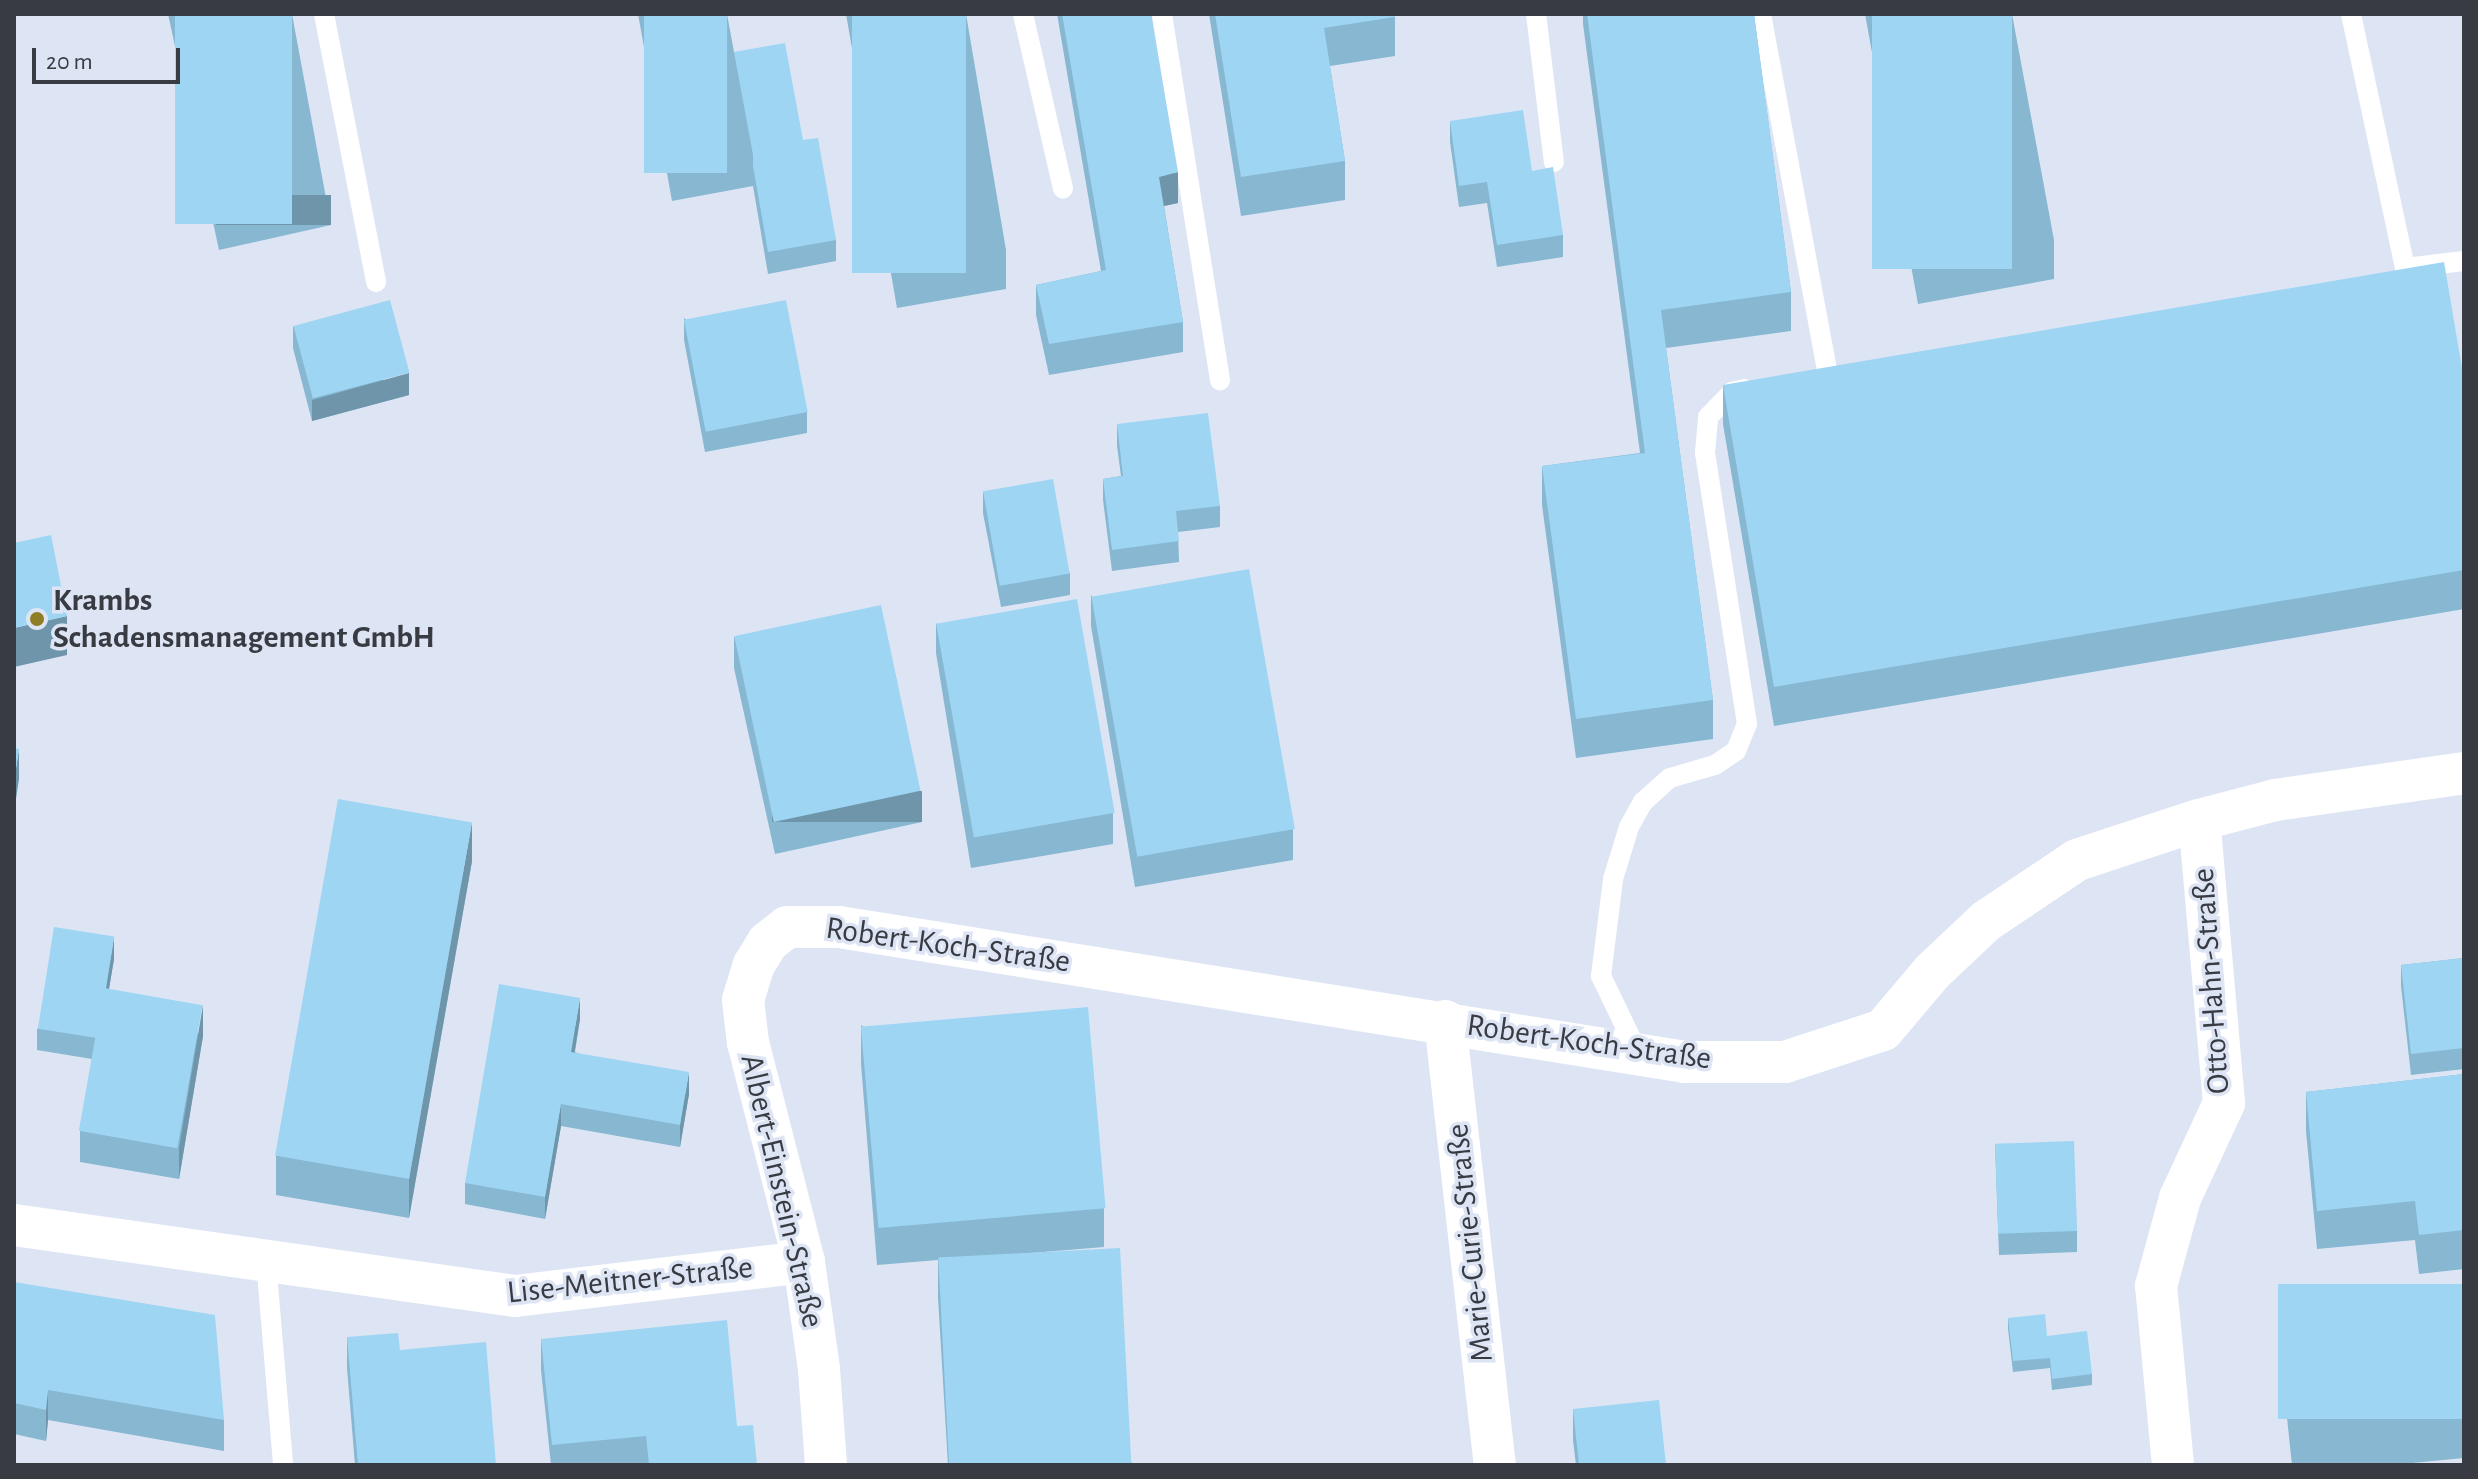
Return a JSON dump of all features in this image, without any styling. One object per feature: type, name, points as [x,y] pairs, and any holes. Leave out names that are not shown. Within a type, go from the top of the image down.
[{"type":"street","name":"Robert-Koch-Straße","points":[[754,965],[768,942],[787,927],[811,924],[1445,1021],[1685,1062],[1785,1062],[1883,1030],[1932,972],[1986,921],[2077,860],[2199,820],[2275,800],[2464,773]]},
{"type":"street","name":"Otto-Hahn-Straße","points":[[2173,1465],[2156,1286],[2180,1198],[2224,1103],[2199,820]]},
{"type":"street","name":"Albert-Einstein-Straße","points":[[754,965],[743,1000],[748,1043],[804,1262],[819,1369],[826,1465]]},
{"type":"street","name":"Marie-Curie-Straße","points":[[1445,1021],[1495,1465]]},
{"type":"street","name":"Lise-Meitner-Straße","points":[[14,1225],[515,1296],[804,1262]]},
{"type":"lane","points":[[324,14],[376,282]]},
{"type":"lane","points":[[1023,14],[1063,188]]},
{"type":"lane","points":[[1162,14],[1220,380]]},
{"type":"lane","points":[[1536,14],[1554,162]]},
{"type":"lane","points":[[1761,14],[1827,370]]},
{"type":"lane","points":[[2351,14],[2397,270],[2464,261]]},
{"type":"lane","points":[[1639,1055],[1601,976],[1613,879],[1629,827],[1643,802],[1670,778],[1715,765],[1736,751],[1747,724],[1705,453],[1708,417],[1732,392],[1758,385]]},
{"type":"lane","points":[[266,1261],[283,1465]]},
{"type":"building","points":[[175,14],[292,14],[292,224],[175,224]]},
{"type":"building","points":[[644,14],[727,14],[727,173],[644,173]]},
{"type":"building","points":[[852,14],[966,14],[966,273],[852,273]]},
{"type":"building","points":[[1062,14],[1151,14],[1178,172],[1159,177],[1183,322],[1049,344],[1036,285],[1106,270]]},
{"type":"building","points":[[1215,14],[1395,14],[1395,17],[1324,28],[1345,161],[1241,177]]},
{"type":"building","points":[[1587,14],[1754,14],[1791,292],[1661,310],[1713,700],[1576,719],[1542,466],[1645,453]]},
{"type":"building","points":[[1872,14],[2012,14],[2012,269],[1872,269]]},
{"type":"building","points":[[785,43],[803,140],[818,138],[836,240],[768,252],[734,52]]},
{"type":"building","points":[[1523,110],[1532,171],[1553,167],[1563,235],[1497,245],[1487,182],[1459,186],[1450,121]]},
{"type":"building","points":[[2444,262],[2464,380],[2464,570],[1774,687],[1723,385]]},
{"type":"building","points":[[390,300],[409,372],[313,398],[293,326]]},
{"type":"building","points":[[786,300],[808,412],[706,432],[684,320]]},
{"type":"building","points":[[1208,413],[1220,506],[1176,511],[1179,541],[1112,550],[1103,479],[1123,476],[1117,424]]},
{"type":"building","points":[[1053,479],[1070,574],[1000,586],[983,491]]},
{"type":"building","points":[[51,535],[67,616],[14,628],[14,543]]},
{"type":"building","points":[[1249,569],[1295,829],[1137,857],[1091,597]]},
{"type":"building","points":[[1077,599],[1115,813],[974,838],[936,624]]},
{"type":"building","points":[[881,605],[921,791],[774,822],[734,636]]},
{"type":"building","points":[[14,748],[19,749],[14,781]]},
{"type":"building","points":[[338,799],[472,823],[409,1179],[275,1156]]},
{"type":"building","points":[[54,927],[114,937],[98,1038],[38,1029]]},
{"type":"building","points":[[2464,958],[2464,1048],[2411,1054],[2401,965]]},
{"type":"building","points":[[499,984],[580,998],[571,1052],[689,1072],[680,1125],[561,1104],[545,1197],[465,1183]]},
{"type":"building","points":[[104,988],[202,1005],[177,1148],[79,1131]]},
{"type":"building","points":[[1088,1007],[1106,1208],[878,1228],[861,1027]]},
{"type":"building","points":[[2464,1074],[2464,1230],[2419,1235],[2415,1201],[2317,1211],[2306,1092]]},
{"type":"building","points":[[2074,1141],[2077,1231],[1998,1234],[1995,1144]]},
{"type":"building","points":[[1120,1248],[1131,1465],[949,1465],[938,1258]]},
{"type":"building","points":[[14,1282],[215,1315],[224,1420],[48,1390],[46,1410],[14,1403]]},
{"type":"building","points":[[2278,1284],[2464,1284],[2464,1419],[2278,1419]]},
{"type":"building","points":[[2045,1314],[2047,1336],[2087,1331],[2092,1374],[2052,1379],[2050,1358],[2013,1361],[2008,1318]]},
{"type":"building","points":[[727,1320],[737,1426],[753,1425],[757,1465],[649,1465],[646,1436],[552,1445],[541,1339]]},
{"type":"building","points":[[398,1333],[400,1350],[486,1342],[496,1465],[358,1465],[347,1337]]},
{"type":"building","points":[[1659,1400],[1666,1465],[1579,1465],[1573,1409]]},
{"type":"place","name":"Krambs Schadensmanagement GmbH","points":[[37,619]]}]
